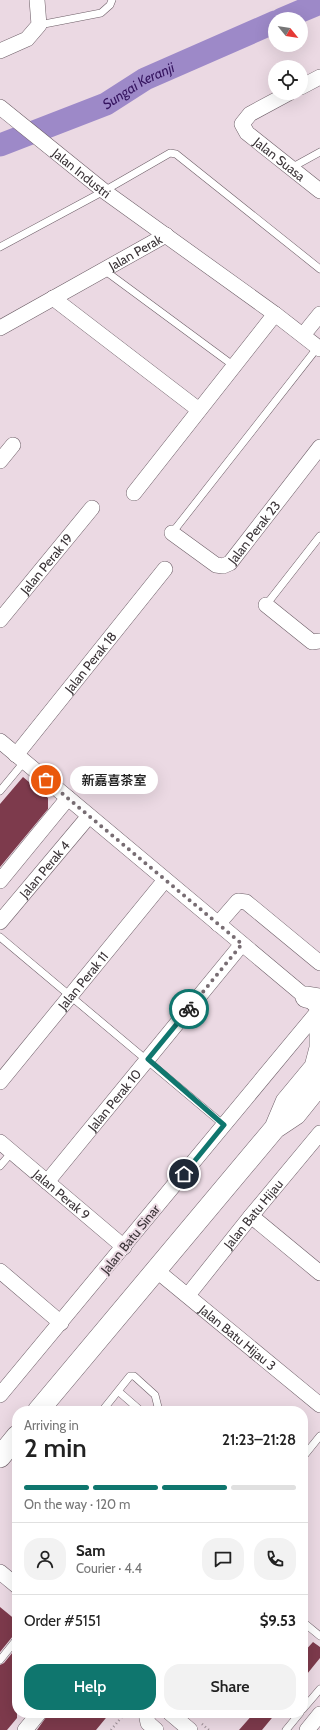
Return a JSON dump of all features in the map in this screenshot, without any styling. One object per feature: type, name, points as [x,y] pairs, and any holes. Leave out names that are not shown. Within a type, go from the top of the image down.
[{"type":"street","points":[[0,51],[27,39],[39,25],[37,0]]},
{"type":"street","points":[[308,83],[320,76]]},
{"type":"street","name":"Jalan Suasa","points":[[276,100],[250,114],[242,124],[247,133],[320,191]]},
{"type":"street","name":"Jalan Industri","points":[[4,110],[104,191],[166,235]]},
{"type":"street","name":"Jalan Perak","points":[[0,328],[166,235],[275,314],[319,348]]},
{"type":"street","points":[[53,298],[199,410]]},
{"type":"street","points":[[134,492],[275,314]]},
{"type":"street","points":[[303,335],[320,314]]},
{"type":"street","points":[[0,461],[13,445]]},
{"type":"street","name":"Jalan Perak 23","points":[[172,533],[216,565],[223,566],[230,563],[320,447]]},
{"type":"street","name":"Jalan Perak 19","points":[[0,620],[92,508]]},
{"type":"street","name":"Jalan Perak 18","points":[[20,758],[165,569]]},
{"type":"street","points":[[266,605],[312,642],[320,641]]},
{"type":"street","points":[[0,742],[316,1004],[320,1048],[318,1071],[286,1102],[275,1128],[42,1406]]},
{"type":"street","name":"Jalan Perak 4","points":[[0,881],[68,798]]},
{"type":"street","name":"Jalan Perak 4","points":[[0,922],[89,816]]},
{"type":"street","name":"Jalan Perak 11","points":[[0,1082],[165,880]]},
{"type":"street","points":[[218,924],[238,901],[246,902],[320,963]]},
{"type":"street","name":"Jalan Perak 10","points":[[47,1182],[242,944]]},
{"type":"street","name":"Jalan Batu Sinar","points":[[0,1395],[224,1125],[316,1004]]},
{"type":"street","name":"Jalan Batu Hijau","points":[[188,1295],[251,1216],[318,1140]]},
{"type":"street","name":"Jalan Perak 9","points":[[6,1147],[124,1247]]},
{"type":"street","points":[[251,1216],[320,1273]]},
{"type":"street","name":"Jalan Batu Hijau 3","points":[[156,1270],[320,1405]]},
{"type":"street","points":[[0,1271],[61,1323]]},
{"type":"street","points":[[0,1456],[12,1442]]},
{"type":"street","points":[[0,1572],[12,1582]]},
{"type":"street","points":[[306,1730],[320,1714]]},
{"type":"street","points":[[25,1730],[35,1718]]},
{"type":"street","points":[[147,1718],[148,1723],[156,1730]]},
{"type":"street","points":[[176,1718],[190,1730]]},
{"type":"lane","points":[[39,25],[101,13],[112,0]]},
{"type":"lane","points":[[291,168],[320,152]]},
{"type":"lane","points":[[0,247],[104,191],[170,153],[176,154],[320,268]]},
{"type":"lane","points":[[104,269],[234,366]]},
{"type":"lane","points":[[172,533],[319,348]]},
{"type":"lane","points":[[266,605],[320,536]]},
{"type":"lane","points":[[0,791],[20,758]]},
{"type":"lane","points":[[0,936],[148,1059],[224,1125]]},
{"type":"lane","points":[[0,1166],[6,1147]]},
{"type":"lane","points":[[106,1406],[130,1376],[136,1377],[155,1395],[158,1406]]},
{"type":"lane","points":[[118,1391],[136,1406]]},
{"type":"lane","points":[[308,1451],[320,1436]]},
{"type":"lane","points":[[308,1626],[320,1636]]},
{"type":"lane","points":[[0,1660],[12,1645]]},
{"type":"lane","points":[[308,1704],[320,1689]]},
{"type":"lane","points":[[286,1730],[296,1718]]},
{"type":"path","points":[[111,1730],[121,1718]]},
{"type":"building","points":[[23,777],[48,798],[48,809],[0,867],[0,804]]},
{"type":"building","points":[[0,1607],[12,1617],[12,1637],[0,1652]]},
{"type":"building","points":[[313,1642],[320,1647],[320,1658],[308,1673],[308,1648]]},
{"type":"building","points":[[12,1653],[12,1718],[17,1718],[7,1730],[0,1730],[0,1665],[4,1663]]},
{"type":"building","points":[[45,1718],[106,1718],[96,1730],[37,1730]]},
{"type":"building","points":[[250,1718],[272,1718],[262,1730],[239,1730]]},
{"type":"waterway","name":"Sungai Keranji","points":[[299,12],[320,3]]},
{"type":"waterway","name":"Sungai Keranji","points":[[0,145],[106,104],[145,79],[268,25]]},
{"type":"way so far","points":[[46,780],[242,944],[189,1009]]},
{"type":"place","name":"新嘉喜茶室","points":[[46,780]]},
{"type":"route","points":[[184,1174],[224,1125],[148,1059],[189,1009]]}]
